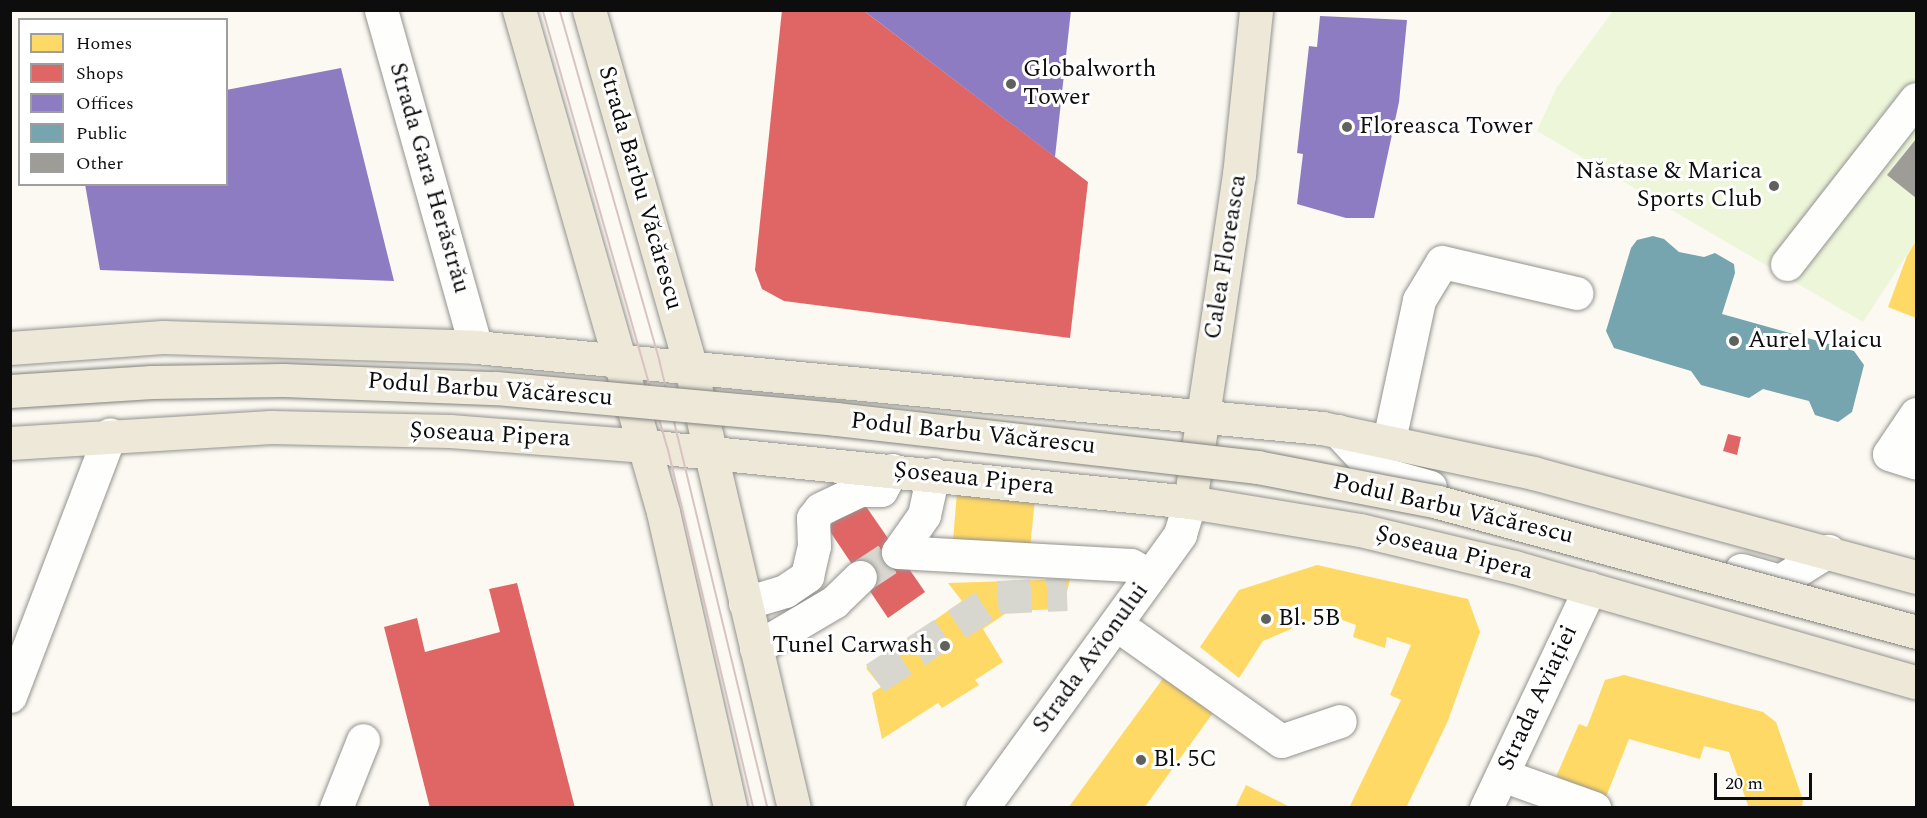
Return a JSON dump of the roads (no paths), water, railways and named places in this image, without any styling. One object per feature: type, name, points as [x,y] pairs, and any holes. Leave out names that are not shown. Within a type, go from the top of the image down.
[{"type":"main road","points":[[519,10],[645,446],[730,807]]},
{"type":"main road","name":"Strada Barbu Văcărescu","points":[[589,10],[690,366],[794,807]]},
{"type":"main road","name":"Calea Floreasca","points":[[1190,502],[1239,175],[1256,10]]},
{"type":"main road","points":[[10,348],[163,337],[476,347],[621,358],[1203,415],[1338,431],[1389,440],[1533,473],[1828,551],[1917,577]]},
{"type":"main road","name":"Podul Barbu Văcărescu","points":[[10,391],[152,382],[284,380],[496,388],[825,418],[1245,466],[1438,502],[1917,632]]},
{"type":"main road","name":"Șoseaua Pipera","points":[[10,443],[110,434],[271,428],[450,431],[709,452],[886,480],[933,474],[1190,502],[1360,530],[1590,588],[1917,682]]},
{"type":"street","name":"Strada Gara Herăstrău","points":[[381,10],[476,347]]},
{"type":"street","points":[[1787,264],[1917,99]]},
{"type":"street","points":[[1389,440],[1419,300],[1442,262],[1576,293]]},
{"type":"street","points":[[1903,458],[1917,414]]},
{"type":"street","points":[[1338,431],[1376,472],[1780,581],[1828,551]]},
{"type":"street","points":[[10,696],[110,434]]},
{"type":"street","points":[[898,552],[924,515],[933,474]]},
{"type":"street","points":[[746,603],[785,591],[807,576],[814,546],[813,518],[829,501],[886,480],[901,505],[904,522],[898,552]]},
{"type":"street","name":"Strada Avionului","points":[[982,807],[1180,534],[1190,502]]},
{"type":"street","points":[[898,552],[1131,565],[1150,576]]},
{"type":"street","points":[[756,648],[834,602],[854,583],[824,588],[807,576]]},
{"type":"street","name":"Strada Aviației","points":[[1486,807],[1590,588]]},
{"type":"street","points":[[1116,624],[1281,741],[1340,721]]},
{"type":"street","points":[[336,807],[363,740]]},
{"type":"street","points":[[1502,775],[1594,807]]},
{"type":"tunnel","points":[[860,577],[898,552]]},
{"type":"tunnel","points":[[875,678],[998,597],[1067,594]]},
{"type":"tram line","points":[[543,10],[668,448],[754,808]]},
{"type":"tram line","points":[[560,10],[660,362],[768,808]]},
{"type":"place","name":"Globalworth Tower","points":[[1011,84]]},
{"type":"place","name":"Floreasca Tower","points":[[1347,127]]},
{"type":"place","name":"Năstase & Marica Sports Club","points":[[1774,186]]},
{"type":"place","name":"Aurel Vlaicu","points":[[1734,341]]},
{"type":"place","name":"Bl. 5B","points":[[1266,619]]},
{"type":"place","name":"Tunel Carwash","points":[[945,646]]},
{"type":"place","name":"Bl. 5C","points":[[1141,760]]}]
